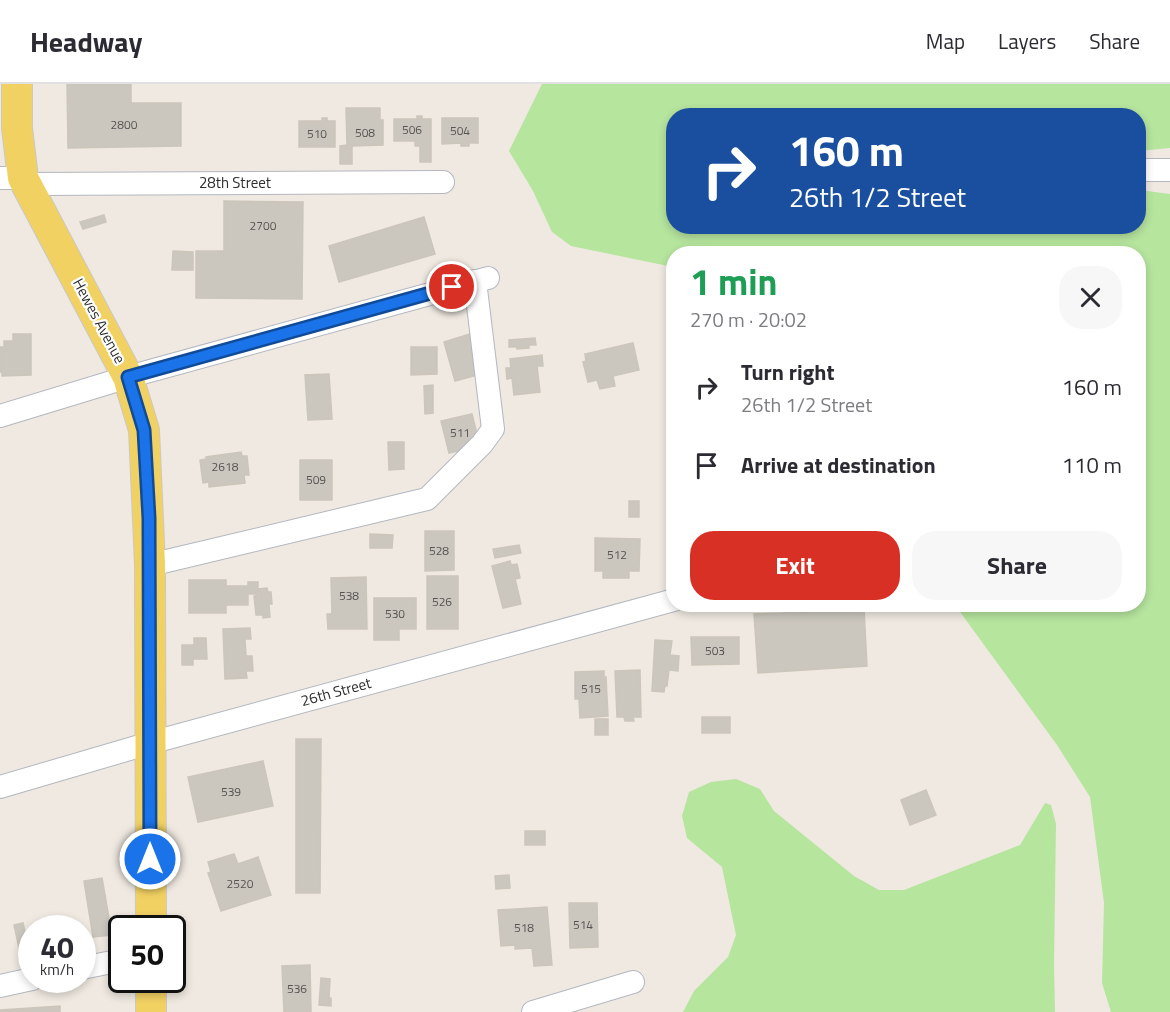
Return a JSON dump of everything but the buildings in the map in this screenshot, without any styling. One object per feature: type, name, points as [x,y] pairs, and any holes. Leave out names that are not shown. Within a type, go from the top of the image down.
[{"type":"main road","name":"Hewes Avenue","points":[[17,84],[16,180],[128,377],[144,430],[150,565],[151,915]]},
{"type":"main road","points":[[151,993],[151,1012]]},
{"type":"street","points":[[1146,170],[1170,170]]},
{"type":"street","name":"28th Street","points":[[16,180],[443,182]]},
{"type":"street","points":[[0,416],[128,377],[482,279],[493,429],[482,444],[427,499],[150,565]]},
{"type":"street","name":"26th Street","points":[[0,787],[150,743],[666,602]]},
{"type":"street","points":[[0,986],[18,982]]},
{"type":"street","points":[[533,1012],[633,982]]},
{"type":"green space","points":[[542,84],[1170,84],[1170,148],[1146,150],[1146,108],[666,108],[666,234],[1146,234],[1146,191],[1170,194],[1170,1012],[1111,1012],[1102,983],[1104,903],[1090,797],[1057,745],[960,612],[1146,612],[1146,246],[666,246],[666,266],[571,246],[552,232],[533,191],[509,151]]},
{"type":"green space","points":[[736,779],[760,789],[774,811],[854,876],[879,890],[904,890],[1020,845],[1045,803],[1051,805],[1056,824],[1055,1012],[683,1012],[694,991],[728,957],[736,935],[722,867],[687,838],[682,816],[689,792],[711,782]]},
{"type":"route","points":[[150,859],[149,518],[144,430],[128,377],[452,287]]}]
